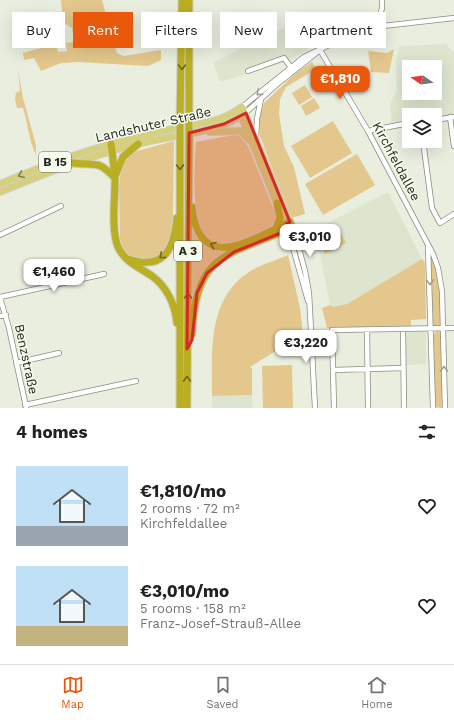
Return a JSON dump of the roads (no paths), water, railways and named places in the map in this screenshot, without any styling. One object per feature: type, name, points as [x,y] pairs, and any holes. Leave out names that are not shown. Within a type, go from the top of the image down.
[{"type":"highway","name":"A 3","points":[[180,408],[180,121],[182,0]]},
{"type":"highway","name":"A 3","points":[[187,408],[189,153],[187,137],[189,119],[189,0]]},
{"type":"highway","name":"A 3","points":[[115,178],[123,157],[138,144]]},
{"type":"highway","name":"A 3","points":[[111,147],[115,178],[115,234],[118,247],[133,265],[153,277],[169,295],[176,314],[177,351],[180,357]]},
{"type":"highway","name":"A 3","points":[[189,153],[192,158],[192,213],[197,231],[205,242],[217,248],[230,248],[276,228],[289,226]]},
{"type":"highway","points":[[73,162],[97,164],[104,167],[115,178]]},
{"type":"highway","name":"A 3","points":[[126,258],[148,263],[162,258],[168,252],[174,236],[178,203],[181,194]]},
{"type":"highway","points":[[276,228],[280,218],[277,203]]},
{"type":"highway","name":"A 3","points":[[187,350],[192,340],[197,293],[207,272],[220,260],[234,252],[289,226]]},
{"type":"main road","name":"Landshuter Straße","points":[[0,192],[111,147],[187,137],[214,128],[242,111]]},
{"type":"main road","name":"Landshuter Straße","points":[[0,184],[65,158],[184,127],[208,124],[242,111]]},
{"type":"main road","points":[[242,111],[256,138],[289,226]]},
{"type":"main road","points":[[242,111],[253,146]]},
{"type":"main road","name":"B 15","points":[[187,137],[236,131],[244,133],[253,146],[277,203],[289,226]]},
{"type":"street","points":[[381,12],[382,0]]},
{"type":"street","points":[[386,26],[454,18]]},
{"type":"street","points":[[242,111],[312,52],[324,48]]},
{"type":"street","name":"Kirchfeldallee","points":[[320,50],[368,131],[433,254],[441,280],[445,408]]},
{"type":"street","points":[[248,71],[284,58],[292,69]]},
{"type":"street","points":[[242,111],[262,98],[292,69]]},
{"type":"street","points":[[256,138],[257,119],[262,98]]},
{"type":"street","points":[[442,119],[452,117],[454,146]]},
{"type":"street","points":[[368,131],[402,124]]},
{"type":"street","points":[[424,148],[432,208],[440,223],[454,214]]},
{"type":"street","points":[[0,235],[61,206]]},
{"type":"street","points":[[289,226],[310,306],[315,408]]},
{"type":"street","name":"Kirchfeldallee","points":[[427,243],[429,256],[433,408]]},
{"type":"street","points":[[0,297],[104,274]]},
{"type":"street","name":"Benzstraße","points":[[0,297],[6,315],[25,407]]},
{"type":"street","name":"Benzstraße","points":[[0,316],[6,315]]},
{"type":"street","points":[[334,408],[332,330],[454,328]]},
{"type":"street","points":[[403,329],[404,408]]},
{"type":"street","points":[[367,330],[368,408]]},
{"type":"street","points":[[16,362],[59,353]]},
{"type":"street","points":[[333,370],[404,368]]},
{"type":"street","points":[[25,407],[136,381]]}]
